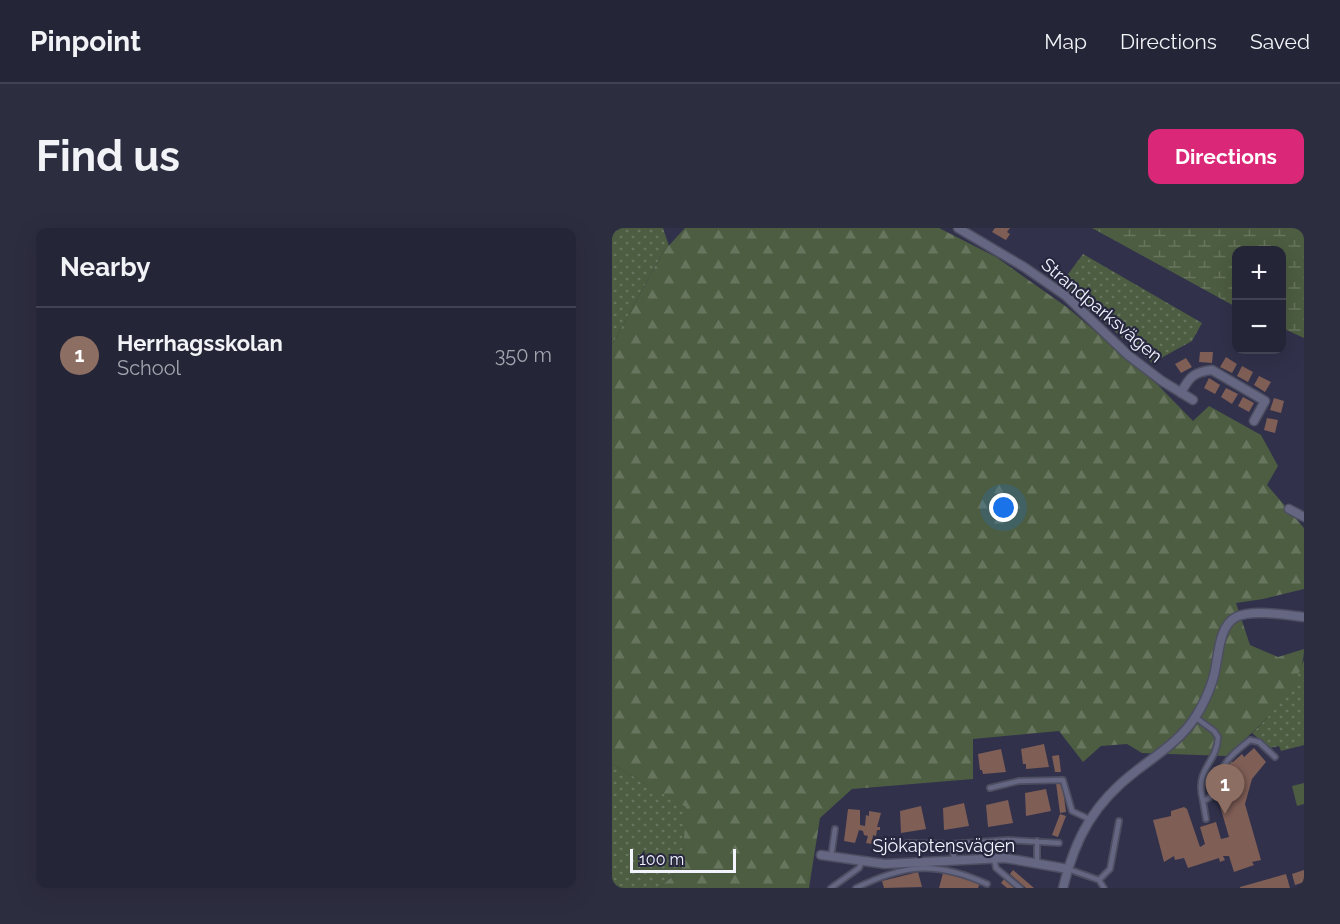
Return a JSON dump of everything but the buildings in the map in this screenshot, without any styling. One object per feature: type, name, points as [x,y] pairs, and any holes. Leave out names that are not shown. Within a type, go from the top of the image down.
[{"type":"street","name":"Strandparksvägen","points":[[958,228],[1024,267],[1065,296],[1128,355],[1192,400]]},
{"type":"street","points":[[1180,393],[1189,378],[1212,369],[1265,402],[1254,421]]},
{"type":"street","points":[[1289,509],[1304,518]]},
{"type":"street","points":[[1063,888],[1068,869],[1089,819],[1120,784],[1167,749],[1195,717],[1214,678],[1227,626],[1235,617],[1249,613],[1304,616]]},
{"type":"street","name":"Sjökaptensvägen","points":[[821,855],[927,867],[955,861],[1005,858],[1068,869]]},
{"type":"lane","points":[[1195,717],[1214,731],[1218,737],[1216,749],[1201,777],[1199,788],[1206,819]]},
{"type":"lane","points":[[1203,801],[1213,797],[1217,792],[1221,771],[1225,764],[1239,748],[1250,740],[1259,742],[1275,757]]},
{"type":"lane","points":[[990,788],[1019,781],[1063,780],[1072,811],[1089,819]]},
{"type":"lane","points":[[1099,880],[1110,868],[1119,821]]},
{"type":"lane","points":[[831,857],[835,829]]},
{"type":"lane","points":[[907,843],[951,844],[1008,840],[1059,843]]},
{"type":"lane","points":[[1037,842],[1037,863]]},
{"type":"lane","points":[[951,844],[955,861]]},
{"type":"lane","points":[[994,859],[996,868],[1020,888]]},
{"type":"lane","points":[[831,888],[859,868],[862,861]]},
{"type":"lane","points":[[856,888],[877,878],[927,867],[947,870],[987,884]]},
{"type":"lane","points":[[1068,869],[1099,880],[1104,888]]},
{"type":"green space","points":[[612,228],[663,228],[669,246],[663,252],[612,345]]},
{"type":"green space","points":[[685,228],[939,228],[996,257],[1068,308],[1158,385],[1193,421],[1209,406],[1261,435],[1278,466],[1267,485],[1304,528],[1304,589],[1236,603],[1250,645],[1278,657],[1304,649],[1302,665],[1296,680],[1276,709],[1226,756],[1142,753],[1127,744],[1101,746],[1083,762],[1059,731],[973,739],[973,779],[852,789],[820,818],[809,888],[659,888],[682,868],[686,807],[612,764],[612,345],[663,252]]},
{"type":"green space","points":[[1092,228],[1304,228],[1304,338],[1286,330],[1286,246],[1232,246],[1232,305]]},
{"type":"green space","points":[[1083,254],[1202,323],[1192,341],[1152,363],[1060,285]]},
{"type":"green space","points":[[1304,660],[1304,745],[1281,751],[1279,746],[1270,748],[1252,733],[1282,699]]},
{"type":"green space","points":[[612,764],[687,807],[682,868],[659,888],[612,888]]},
{"type":"green space","points":[[1304,783],[1304,804],[1297,806],[1292,786]]},
{"type":"place","name":"Herrhagsskolan","points":[[1225,814]]}]
